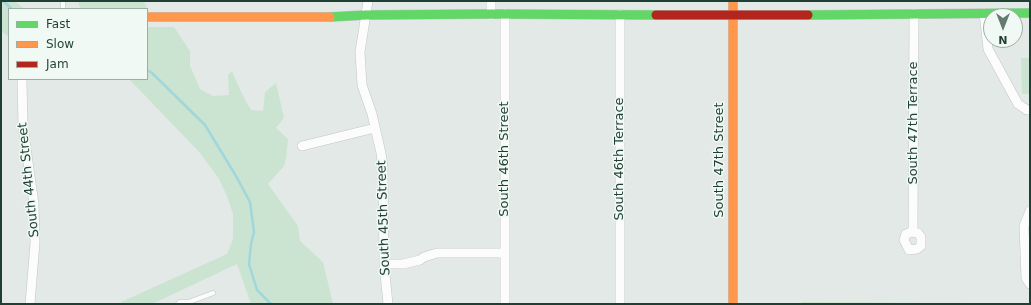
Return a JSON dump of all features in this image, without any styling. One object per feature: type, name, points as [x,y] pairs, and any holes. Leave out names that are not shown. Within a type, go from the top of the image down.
[{"type":"main road","name":"South 47th Street","points":[[733,1],[733,304]]},
{"type":"main road","points":[[148,17],[345,17],[366,15],[437,16],[491,14],[733,16],[983,13]]},
{"type":"street","name":"South 45th Street","points":[[368,1],[360,52],[362,85],[375,128],[383,167],[384,264],[388,304]]},
{"type":"street","points":[[491,1],[491,14]]},
{"type":"street","name":"South 46th Street","points":[[505,14],[505,304]]},
{"type":"street","name":"South 46th Terrace","points":[[620,14],[620,304]]},
{"type":"street","name":"South 47th Terrace","points":[[913,232],[914,14]]},
{"type":"street","points":[[988,48],[1018,104],[1026,110],[1030,110]]},
{"type":"street","name":"South 44th Street","points":[[22,80],[23,127],[34,204],[35,252],[30,304]]},
{"type":"street","points":[[302,146],[375,128]]},
{"type":"street","points":[[1030,211],[1024,226],[1026,278],[1030,284]]},
{"type":"street","points":[[384,264],[403,264],[420,260],[424,257],[437,253],[504,253]]},
{"type":"lane","points":[[178,304],[180,302],[189,302],[213,293]]},
{"type":"green space","points":[[1,1],[15,1],[23,8],[8,8],[8,36],[1,31]]},
{"type":"green space","points":[[78,1],[144,1],[147,8],[80,8]]},
{"type":"green space","points":[[148,27],[174,27],[190,51],[190,66],[200,89],[213,96],[229,95],[228,75],[232,71],[251,110],[263,111],[265,92],[276,83],[284,118],[276,128],[288,139],[284,166],[268,184],[298,226],[300,241],[323,262],[333,304],[251,304],[237,264],[152,304],[121,304],[121,302],[227,254],[233,239],[233,214],[219,179],[200,153],[130,80],[148,80]]},
{"type":"green space","points":[[1021,58],[1030,58],[1030,94],[1022,94]]},
{"type":"green space","points":[[802,302],[966,303],[966,304],[803,304]]},
{"type":"waterway","points":[[3,1],[11,8]]},
{"type":"waterway","points":[[148,71],[205,125],[250,202],[254,232],[249,264],[257,290],[271,304]]},
{"type":"traffic: fast","points":[[808,15],[1030,13]]},
{"type":"traffic: fast","points":[[330,17],[366,15],[491,14],[656,15]]},
{"type":"traffic: slow","points":[[733,1],[733,304]]},
{"type":"traffic: slow","points":[[148,17],[330,17]]},
{"type":"traffic: jam","points":[[656,15],[808,15]]}]
